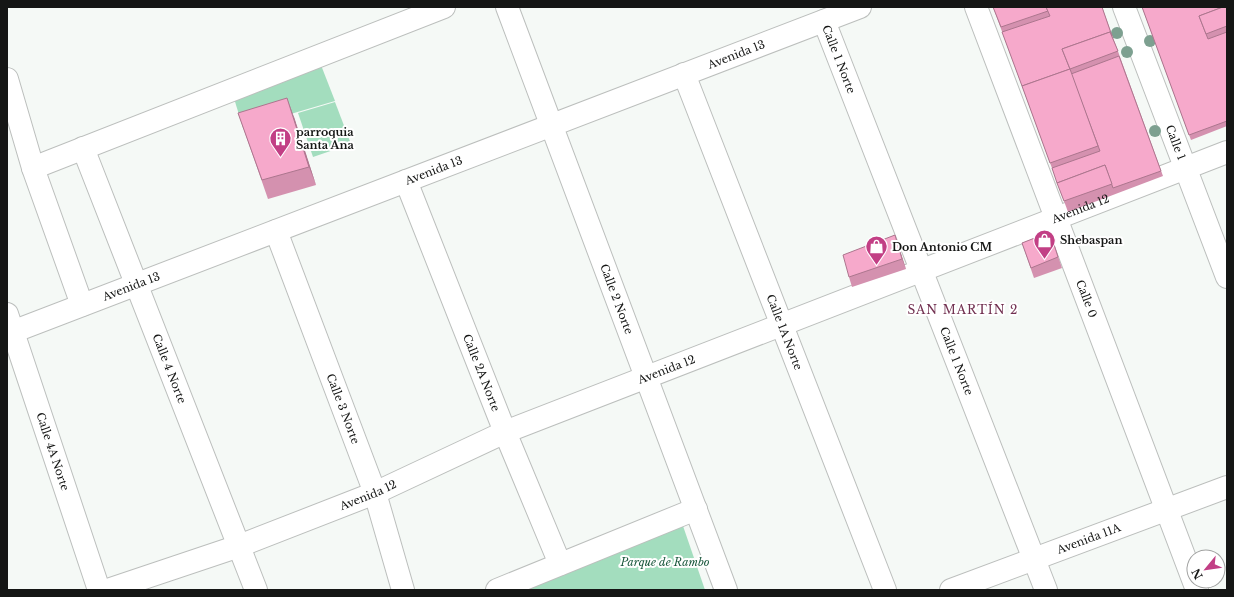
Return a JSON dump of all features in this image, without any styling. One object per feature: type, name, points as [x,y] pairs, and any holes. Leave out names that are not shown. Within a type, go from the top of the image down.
[{"type":"street","points":[[33,168],[444,7]]},
{"type":"street","name":"Calle 2 Norte","points":[[508,7],[726,590]]},
{"type":"street","name":"Avenida 13","points":[[9,326],[82,305],[860,7]]},
{"type":"street","name":"Calle 0","points":[[976,7],[1197,590]]},
{"type":"street","name":"Calle 1","points":[[1124,7],[1227,277]]},
{"type":"street","name":"Calle 1 Norte","points":[[824,21],[1046,590]]},
{"type":"street","name":"Calle 1A Norte","points":[[684,74],[885,590]]},
{"type":"street","points":[[7,79],[33,168],[82,305]]},
{"type":"street","name":"Calle 4 Norte","points":[[83,148],[256,590]]},
{"type":"street","name":"Avenida 12","points":[[108,590],[239,546],[376,493],[505,432],[1227,152]]},
{"type":"street","name":"Calle 2A Norte","points":[[406,181],[505,432],[560,564]]},
{"type":"street","name":"Calle 3 Norte","points":[[276,231],[376,493],[403,590]]},
{"type":"street","name":"Calle 4A Norte","points":[[9,326],[99,590]]},
{"type":"street","name":"Avenida 11A","points":[[951,590],[1227,487]]},
{"type":"street","points":[[497,590],[696,509]]},
{"type":"green space","points":[[319,60],[335,101],[243,128],[233,95]]},
{"type":"green space","points":[[335,102],[351,144],[313,157],[298,113]]},
{"type":"green space","name":"Parque de Rambo","points":[[683,526],[705,590],[507,590]]},
{"type":"building","points":[[993,7],[1046,7],[1048,11],[1001,27]]},
{"type":"building","points":[[1046,7],[1102,7],[1112,36],[1110,32],[1062,49],[1070,69],[1022,86],[1002,32],[1050,16]]},
{"type":"building","points":[[1142,7],[1223,7],[1199,16],[1208,39],[1227,32],[1227,121],[1189,135]]},
{"type":"building","points":[[1223,7],[1227,7],[1227,26],[1206,34],[1199,16]]},
{"type":"building","points":[[1110,32],[1118,51],[1070,69],[1062,49]]},
{"type":"building","points":[[1119,56],[1161,171],[1113,188],[1105,165],[1057,183],[1052,168],[1100,151],[1071,74]]},
{"type":"building","points":[[1070,69],[1098,146],[1050,163],[1022,86]]},
{"type":"building","name":"parroquia Santa Ana","points":[[287,98],[309,167],[262,180],[238,113]]},
{"type":"building","points":[[1105,165],[1112,184],[1064,201],[1057,183]]},
{"type":"building","points":[[1050,232],[1058,257],[1031,268],[1022,243]]},
{"type":"building","points":[[895,235],[902,259],[849,277],[843,255]]},
{"type":"place","name":"parroquia Santa Ana","points":[[281,158]]},
{"type":"place","name":"Shebaspan","points":[[1044,260]]},
{"type":"place","name":"Don Antonio CM","points":[[876,266]]},
{"type":"district","name":"SAN MARTÍN 2","points":[[963,310]]}]
